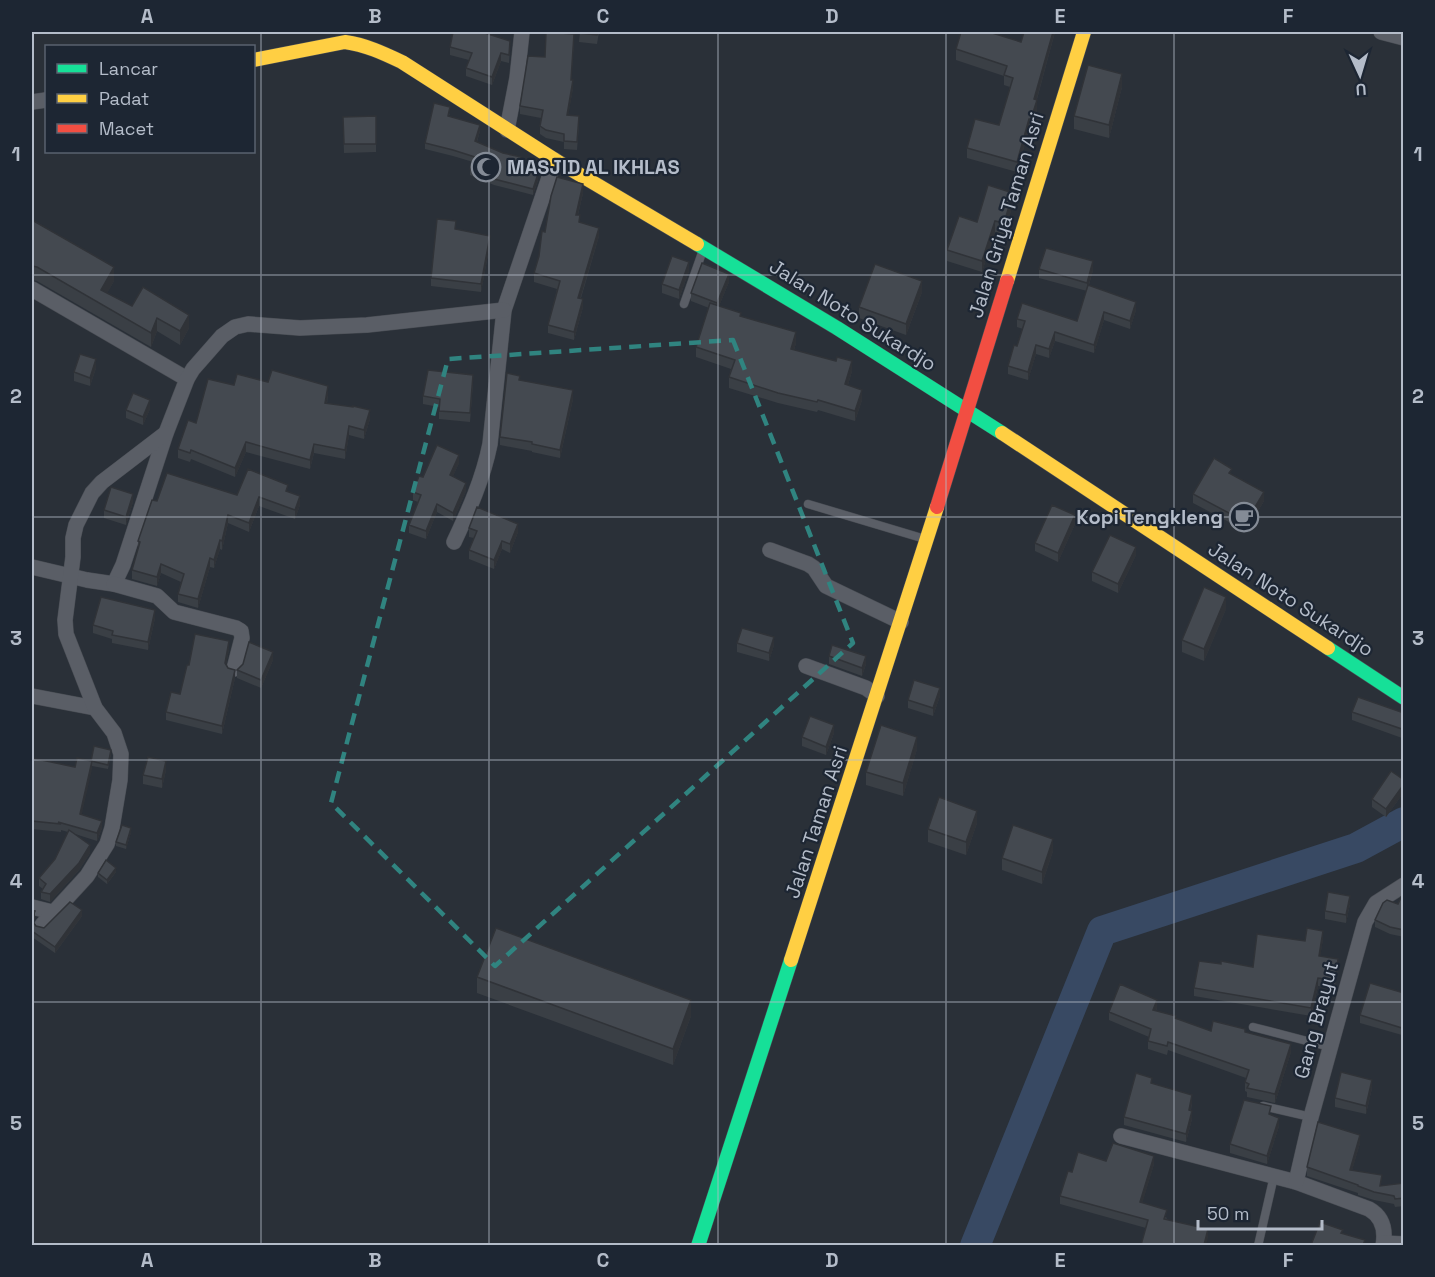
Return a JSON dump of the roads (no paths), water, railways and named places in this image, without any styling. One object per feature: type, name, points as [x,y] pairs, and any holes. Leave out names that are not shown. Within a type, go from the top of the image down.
[{"type":"street","points":[[507,130],[517,78],[522,32]]},
{"type":"street","name":"Jalan Griya Taman Asri","points":[[966,410],[1084,32]]},
{"type":"street","points":[[1381,32],[1404,38]]},
{"type":"street","name":"Jalan Noto Sukardjo","points":[[255,60],[345,42],[358,43],[402,62],[555,160],[837,328],[966,410],[1404,698]]},
{"type":"street","points":[[454,542],[480,483],[487,461],[504,310],[555,160]]},
{"type":"street","points":[[32,289],[187,379]]},
{"type":"street","points":[[114,584],[123,565],[166,433],[187,379],[222,336],[235,327],[248,324],[300,328],[367,325],[504,310]]},
{"type":"street","name":"Jalan Taman Asri","points":[[698,1245],[901,622],[966,410]]},
{"type":"street","points":[[42,925],[87,876],[107,844],[120,780],[121,754],[114,733],[94,708],[66,634],[65,620],[76,525],[92,493],[102,482],[166,433]]},
{"type":"street","points":[[771,550],[808,564],[814,568],[826,586],[901,622]]},
{"type":"street","points":[[32,567],[114,584],[157,596],[174,612],[236,628],[241,631],[242,638],[234,669]]},
{"type":"street","points":[[806,666],[866,688],[877,696]]},
{"type":"street","points":[[32,696],[94,708]]},
{"type":"street","name":"Gang Brayut","points":[[1296,1182],[1311,1117],[1365,922],[1376,903],[1404,885]]},
{"type":"street","points":[[32,907],[52,912]]},
{"type":"street","points":[[1121,1136],[1296,1182],[1369,1209],[1378,1214],[1383,1224],[1383,1244],[1404,1244]]},
{"type":"lane","points":[[684,303],[704,249]]},
{"type":"lane","points":[[808,504],[926,540]]},
{"type":"lane","points":[[1253,1027],[1330,1047]]},
{"type":"lane","points":[[1259,1105],[1311,1117]]},
{"type":"lane","points":[[1258,1245],[1274,1176]]},
{"type":"waterway","points":[[975,1246],[1102,931],[1356,848],[1404,822]]},
{"type":"place","name":"MASJID AL IKHLAS","points":[[486,167]]},
{"type":"place","name":"Kopi Tengkleng","points":[[1244,517]]}]
